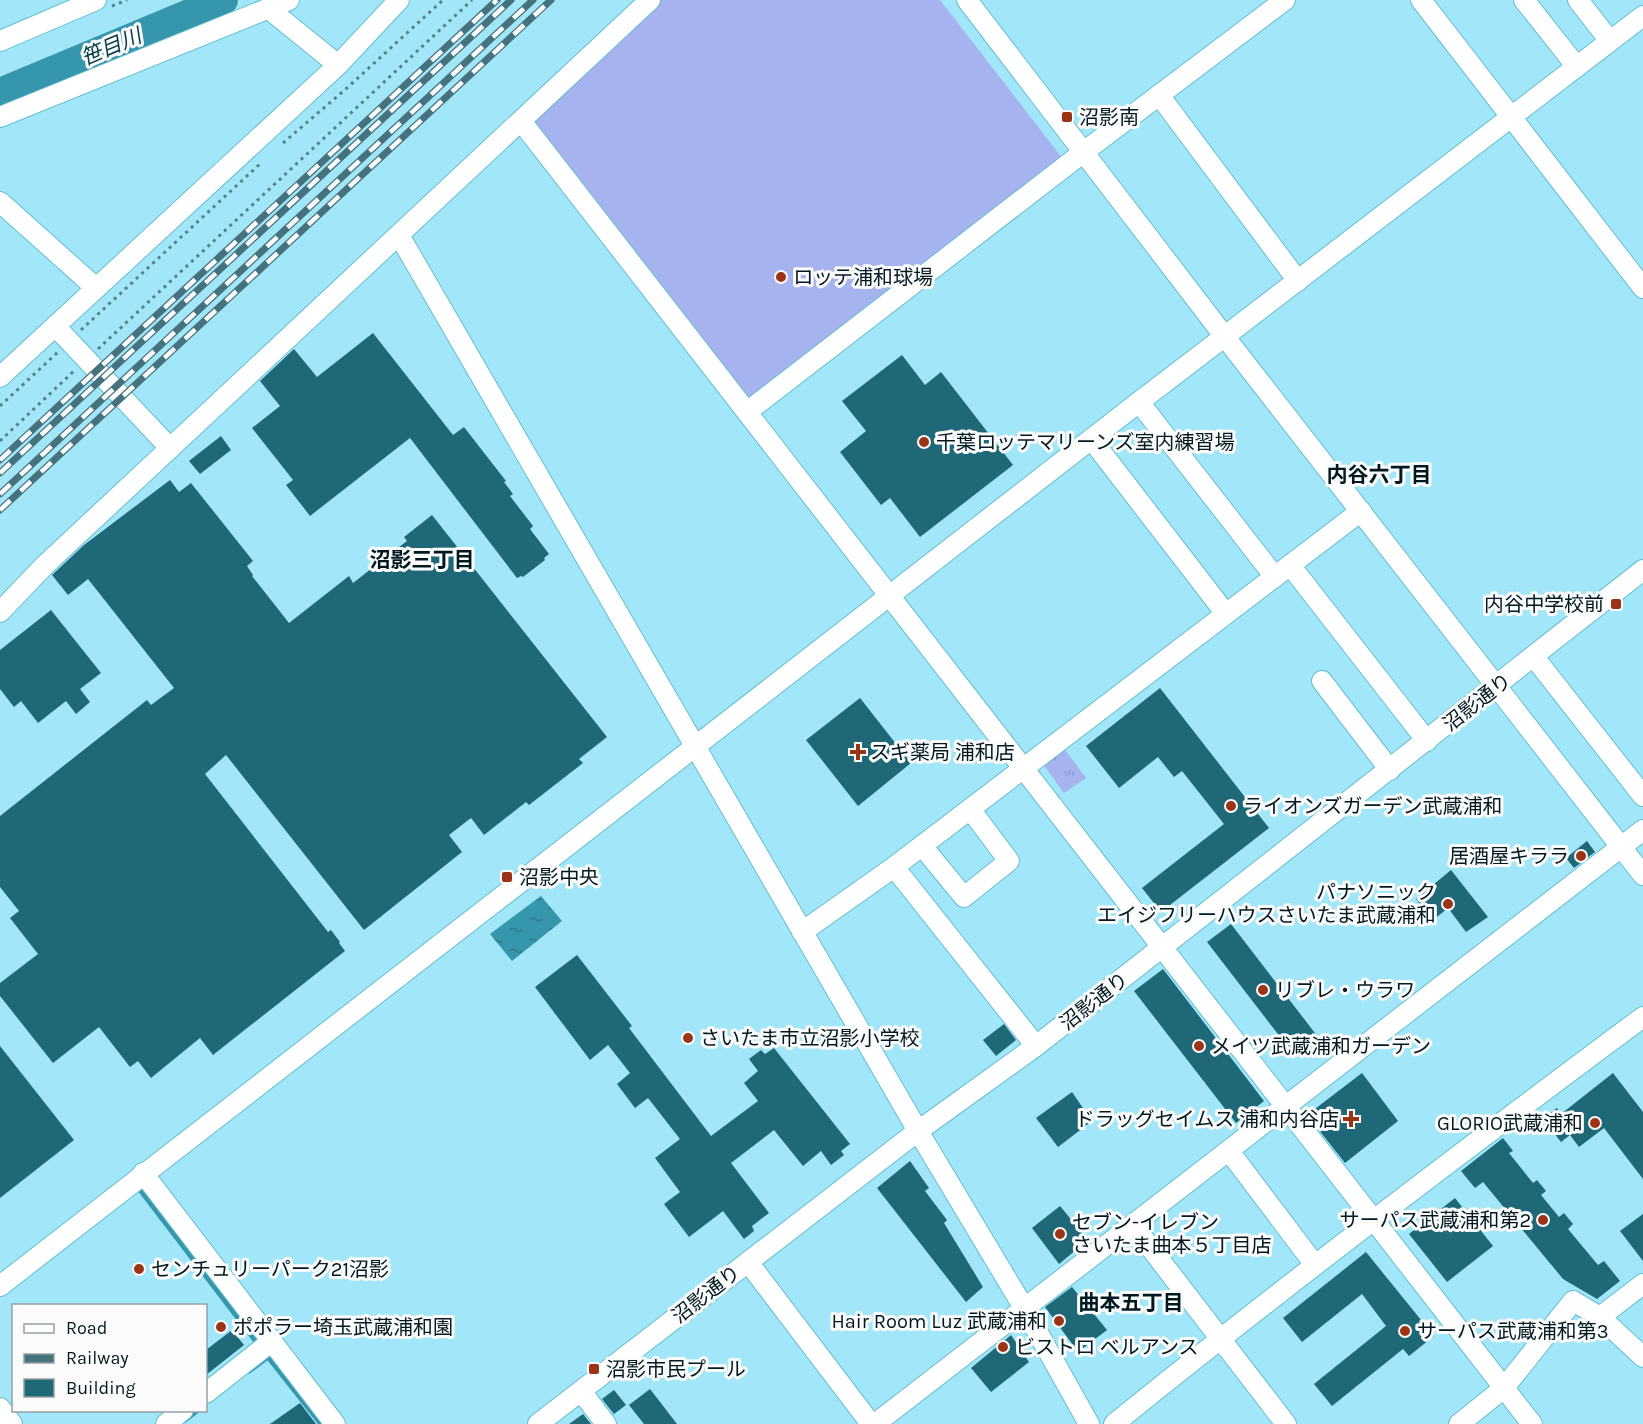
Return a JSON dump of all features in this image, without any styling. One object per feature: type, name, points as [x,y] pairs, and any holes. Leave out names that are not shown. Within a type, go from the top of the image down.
[{"type":"street","points":[[0,41],[96,0]]},
{"type":"street","points":[[0,117],[289,0]]},
{"type":"street","points":[[0,377],[338,65],[399,0]]},
{"type":"street","points":[[0,612],[45,565],[650,0]]},
{"type":"street","points":[[967,0],[1225,337],[1643,874]]},
{"type":"street","points":[[1421,0],[1643,288]]},
{"type":"street","points":[[1524,0],[1577,67]]},
{"type":"street","points":[[1578,0],[1611,41]]},
{"type":"street","points":[[747,412],[1280,2]]},
{"type":"street","points":[[269,9],[338,65]]},
{"type":"street","points":[[0,1286],[889,595],[1643,16]]},
{"type":"street","points":[[1159,95],[1298,281]]},
{"type":"street","points":[[521,121],[1532,1424]]},
{"type":"street","points":[[0,202],[96,288]]},
{"type":"street","points":[[399,235],[694,747],[1024,1308],[1089,1424]]},
{"type":"street","points":[[55,326],[170,448]]},
{"type":"street","points":[[1139,402],[1427,741]]},
{"type":"street","points":[[1092,440],[1226,614]]},
{"type":"street","points":[[802,932],[922,846],[1361,512]]},
{"type":"street","name":"沼影通り","points":[[538,1424],[918,1131],[1036,1046],[1497,687],[1643,570]]},
{"type":"street","points":[[1534,657],[1643,796]]},
{"type":"street","points":[[1322,681],[1390,770]]},
{"type":"street","points":[[922,846],[963,897],[1009,861],[970,809]]},
{"type":"street","points":[[748,1262],[873,1424],[1643,830]]},
{"type":"street","points":[[894,867],[1036,1046]]},
{"type":"street","points":[[1114,1424],[1220,1338],[1460,1152],[1642,1020]]},
{"type":"street","points":[[1229,1151],[1315,1265]]},
{"type":"street","points":[[143,1173],[335,1424]]},
{"type":"street","points":[[1133,1225],[1286,1424]]},
{"type":"street","points":[[1600,1317],[1643,1284]]},
{"type":"street","points":[[1459,1424],[1504,1388],[1573,1302],[1600,1317],[1643,1357]]},
{"type":"street","points":[[207,1392],[272,1341]]},
{"type":"street","points":[[581,1391],[606,1424]]},
{"type":"street","points":[[0,1408],[12,1424]]},
{"type":"street","points":[[166,1424],[181,1412]]},
{"type":"path","points":[[276,150],[443,0]]},
{"type":"path","points":[[0,441],[472,0]]},
{"type":"path","points":[[75,336],[267,158]]},
{"type":"path","points":[[0,406],[59,351]]},
{"type":"green space","name":"ロッテ浦和球場","points":[[659,0],[940,0],[1063,159],[751,398],[744,396],[531,119]]},
{"type":"green space","points":[[1063,747],[1086,778],[1064,793],[1042,763]]},
{"type":"water","points":[[541,896],[562,921],[512,961],[490,934]]},
{"type":"building","points":[[373,333],[453,435],[464,427],[506,481],[504,482],[513,494],[510,496],[533,526],[530,529],[549,554],[544,558],[545,560],[523,577],[517,578],[410,438],[310,516],[286,485],[293,480],[252,428],[280,406],[260,381],[294,349],[317,377]]},
{"type":"building","name":"千葉ロッテマリーンズ室内練習場","points":[[902,355],[925,385],[941,372],[1013,465],[920,537],[890,498],[881,505],[840,452],[866,431],[842,401]]},
{"type":"building","points":[[221,436],[231,450],[200,474],[189,461]]},
{"type":"building","points":[[170,480],[179,492],[191,483],[253,561],[247,566],[252,576],[289,623],[349,576],[353,583],[407,541],[404,537],[432,515],[607,737],[579,759],[583,763],[529,805],[526,802],[484,835],[471,818],[449,835],[462,852],[364,930],[226,755],[205,774],[328,932],[331,930],[345,951],[213,1055],[200,1038],[151,1078],[138,1061],[130,1067],[99,1027],[53,1063],[0,996],[0,983],[38,954],[10,918],[19,911],[0,887],[0,816],[147,700],[151,705],[174,688],[88,579],[68,595],[52,575],[84,545]]},
{"type":"building","points":[[51,610],[101,673],[80,689],[90,702],[76,714],[66,701],[38,723],[21,701],[14,707],[0,689],[0,650]]},
{"type":"building","name":"ライオンズガーデン武蔵浦和","points":[[1160,688],[1269,828],[1161,912],[1142,888],[1224,824],[1182,771],[1174,777],[1158,757],[1119,788],[1086,746]]},
{"type":"building","name":"スギ薬局 浦和店","points":[[860,698],[911,763],[858,806],[806,740]]},
{"type":"building","name":"居酒屋キララ","points":[[1587,841],[1595,852],[1574,868],[1566,858]]},
{"type":"building","name":"パナソニック エイジフリーハウスさいたま武蔵浦和","points":[[1451,870],[1488,917],[1466,932],[1448,908],[1432,921],[1416,899]]},
{"type":"building","name":"リブレ・ウラワ","points":[[1231,924],[1318,1037],[1294,1055],[1207,942]]},
{"type":"building","points":[[577,955],[632,1026],[629,1028],[711,1136],[758,1101],[744,1083],[758,1071],[749,1059],[761,1050],[765,1054],[774,1048],[850,1144],[841,1151],[844,1155],[831,1165],[821,1151],[803,1166],[774,1130],[731,1163],[769,1213],[752,1226],[754,1231],[744,1239],[723,1211],[689,1237],[664,1204],[680,1192],[655,1158],[680,1139],[648,1098],[635,1108],[617,1084],[630,1073],[608,1045],[590,1060],[535,987]]},
{"type":"building","name":"メイツ武蔵浦和ガーデン","points":[[1163,969],[1264,1101],[1236,1123],[1134,991]]},
{"type":"building","points":[[1004,1024],[1016,1040],[996,1056],[983,1040]]},
{"type":"building","points":[[0,1046],[74,1140],[0,1198]]},
{"type":"building","name":"ドラッグセイムス 浦和内谷店","points":[[1362,1073],[1398,1121],[1345,1163],[1307,1115]]},
{"type":"building","name":"GLORIO武蔵浦和","points":[[1613,1073],[1643,1112],[1643,1179],[1604,1128],[1579,1147],[1570,1135],[1561,1142],[1543,1119],[1557,1108],[1561,1114]]},
{"type":"building","points":[[1072,1092],[1092,1121],[1058,1147],[1036,1118]]},
{"type":"building","name":"サーパス武蔵浦和第2","points":[[1503,1138],[1513,1151],[1509,1153],[1533,1183],[1537,1180],[1546,1191],[1541,1195],[1559,1217],[1564,1213],[1573,1224],[1568,1229],[1598,1265],[1604,1261],[1620,1281],[1597,1299],[1563,1279],[1483,1182],[1475,1188],[1461,1171]]},
{"type":"building","points":[[910,1161],[929,1188],[925,1191],[947,1220],[944,1223],[983,1287],[966,1302],[877,1188]]},
{"type":"building","points":[[1455,1198],[1493,1246],[1447,1282],[1409,1234]]},
{"type":"building","name":"セブン-イレブン さいたま曲本５丁目店","points":[[1060,1206],[1088,1240],[1059,1264],[1032,1228]]},
{"type":"building","points":[[1643,1214],[1643,1261],[1620,1231]]},
{"type":"building","name":"サーパス武蔵浦和第3","points":[[1366,1252],[1434,1336],[1409,1356],[1403,1349],[1332,1406],[1314,1384],[1386,1326],[1362,1294],[1302,1342],[1283,1318]]},
{"type":"building","points":[[1072,1287],[1107,1330],[1078,1352],[1045,1307]]},
{"type":"building","points":[[232,1330],[244,1345],[207,1374],[207,1349]]},
{"type":"building","points":[[1011,1335],[1029,1362],[991,1392],[971,1368]]},
{"type":"building","points":[[650,1389],[677,1424],[644,1424],[629,1405]]},
{"type":"building","points":[[614,1390],[626,1405],[614,1414],[602,1399]]},
{"type":"building","points":[[300,1403],[316,1424],[270,1424]]},
{"type":"building","points":[[583,1414],[591,1424],[569,1424]]},
{"type":"waterway","name":"笹目川","points":[[0,93],[223,0]]},
{"type":"waterway","points":[[141,1191],[257,1343]]},
{"type":"waterway","points":[[249,1371],[268,1357],[321,1424]]},
{"type":"waterway","points":[[185,1420],[195,1412]]},
{"type":"railway","points":[[0,460],[497,0]]},
{"type":"railway","points":[[0,473],[511,0]]},
{"type":"railway","points":[[0,494],[533,0]]},
{"type":"railway","points":[[0,510],[551,0]]},
{"type":"place","name":"沼影南","points":[[1067,117]]},
{"type":"place","name":"ロッテ浦和球場","points":[[781,277]]},
{"type":"place","name":"千葉ロッテマリーンズ室内練習場","points":[[924,442]]},
{"type":"place","name":"内谷中学校前","points":[[1616,604]]},
{"type":"place","name":"スギ薬局 浦和店","points":[[858,752]]},
{"type":"place","name":"ライオンズガーデン武蔵浦和","points":[[1231,806]]},
{"type":"place","name":"居酒屋キララ","points":[[1581,856]]},
{"type":"place","name":"沼影中央","points":[[507,877]]},
{"type":"place","name":"パナソニック エイジフリーハウスさいたま武蔵浦和","points":[[1448,904]]},
{"type":"place","name":"リブレ・ウラワ","points":[[1263,990]]},
{"type":"place","name":"さいたま市立沼影小学校","points":[[688,1038]]},
{"type":"place","name":"メイツ武蔵浦和ガーデン","points":[[1199,1046]]},
{"type":"place","name":"ドラッグセイムス 浦和内谷店","points":[[1351,1119]]},
{"type":"place","name":"GLORIO武蔵浦和","points":[[1595,1123]]},
{"type":"place","name":"サーパス武蔵浦和第2","points":[[1543,1220]]},
{"type":"place","name":"セブン-イレブン さいたま曲本５丁目店","points":[[1060,1234]]},
{"type":"place","name":"センチュリーパーク21沼影","points":[[139,1269]]},
{"type":"place","name":"Hair Room Luz 武蔵浦和","points":[[1059,1321]]},
{"type":"place","name":"ポポラー埼玉武蔵浦和園","points":[[221,1327]]},
{"type":"place","name":"サーパス武蔵浦和第3","points":[[1405,1331]]},
{"type":"place","name":"ビストロ ベルアンス","points":[[1003,1347]]},
{"type":"place","name":"沼影市民プール","points":[[594,1369]]},
{"type":"district","name":"内谷六丁目","points":[[1379,475]]},
{"type":"district","name":"沼影三丁目","points":[[422,560]]},
{"type":"district","name":"曲本五丁目","points":[[1131,1303]]}]
